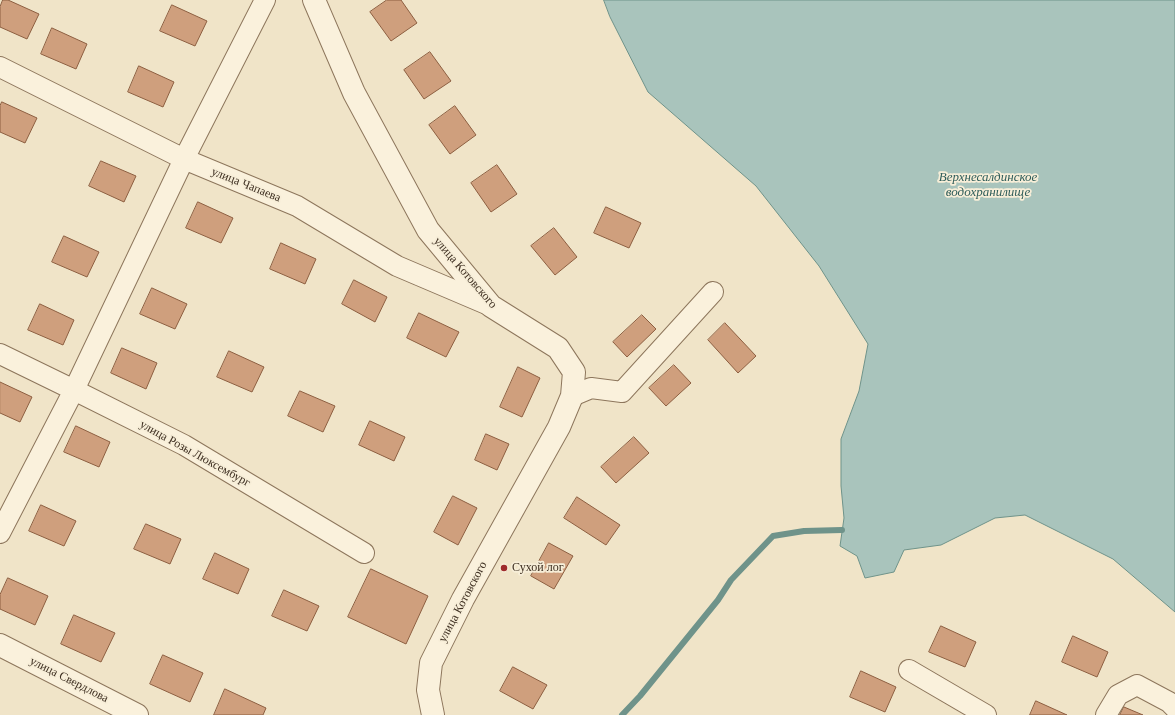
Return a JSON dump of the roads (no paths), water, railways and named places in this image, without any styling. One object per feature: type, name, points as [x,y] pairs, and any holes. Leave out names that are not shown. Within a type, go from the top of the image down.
[{"type":"street","points":[[0,533],[74,390],[184,159],[265,0]]},
{"type":"street","name":"улица Котовского","points":[[314,0],[354,93],[428,230],[491,306],[558,348],[574,372],[572,396],[559,427],[463,599],[431,663],[428,690],[433,715]]},
{"type":"street","name":"улица Чапаева","points":[[0,67],[184,159],[297,206],[397,266],[491,306]]},
{"type":"street","points":[[572,396],[591,388],[622,392],[713,292]]},
{"type":"street","name":"улица Розы Люксембург","points":[[0,354],[184,444],[364,553]]},
{"type":"street","name":"улица Свердлова","points":[[0,646],[137,715]]},
{"type":"street","points":[[910,670],[986,715]]},
{"type":"street","points":[[1106,715],[1118,695],[1137,685],[1169,702],[1175,708]]},
{"type":"water","name":"Верхнесалдинское водохранилище","points":[[604,0],[1175,0],[1175,612],[1113,559],[1025,515],[995,518],[941,545],[904,550],[894,572],[865,578],[857,556],[840,546],[844,518],[841,486],[841,439],[859,391],[868,344],[819,266],[756,186],[648,92],[610,17]]},
{"type":"waterway","points":[[622,715],[640,696],[718,600],[731,580],[773,536],[804,531],[842,530]]},
{"type":"place","name":"Сухой лог","points":[[504,568]]}]
